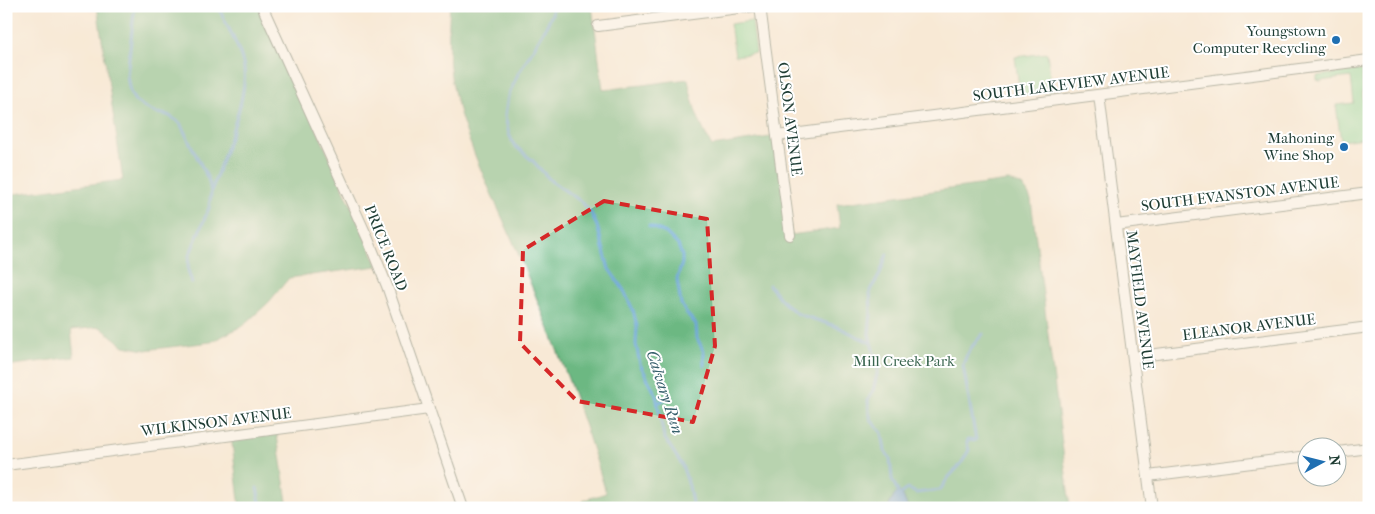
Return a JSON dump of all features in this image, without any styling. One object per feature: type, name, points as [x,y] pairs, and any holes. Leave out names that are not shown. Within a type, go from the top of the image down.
[{"type":"street","name":"PRICE ROAD","points":[[262,6],[368,239],[463,508]]},
{"type":"street","points":[[598,26],[755,6]]},
{"type":"street","name":"OLSON AVENUE","points":[[760,6],[790,235]]},
{"type":"street","name":"SOUTH LAKEVIEW AVENUE","points":[[777,136],[1369,60]]},
{"type":"street","name":"MAYFIELD AVENUE","points":[[1099,95],[1152,508]]},
{"type":"street","name":"SOUTH EVANSTON AVENUE","points":[[1116,226],[1369,193]]},
{"type":"street","name":"ELEANOR AVENUE","points":[[1132,357],[1369,327]]},
{"type":"street","name":"WILKINSON AVENUE","points":[[6,465],[429,409]]},
{"type":"street","points":[[1348,451],[1369,448]]},
{"type":"street","points":[[1148,476],[1298,457]]},
{"type":"highlighted area","points":[[604,201],[707,219],[715,346],[693,422],[577,401],[520,343],[523,250]]},
{"type":"green space","points":[[97,6],[262,6],[378,266],[289,278],[269,302],[244,325],[211,342],[145,350],[124,346],[100,327],[71,330],[74,357],[6,366],[6,195],[123,180]]},
{"type":"green space","name":"Mill Creek Park","points":[[450,6],[592,6],[603,90],[688,79],[697,114],[712,146],[777,136],[791,235],[840,228],[837,204],[1008,181],[1022,187],[1031,200],[1070,506],[1058,508],[908,508],[902,493],[898,492],[894,495],[888,508],[576,508],[584,500],[606,493],[588,435],[557,350],[465,128],[451,74],[449,44]]},
{"type":"green space","points":[[752,21],[756,53],[735,56],[730,24]]},
{"type":"green space","points":[[1047,53],[1052,91],[1020,95],[1015,57]]},
{"type":"green space","points":[[1362,70],[1364,138],[1341,141],[1336,105],[1354,103],[1351,77],[1320,81],[1317,80],[1317,76]]},
{"type":"green space","points":[[276,429],[288,508],[240,508],[231,435]]},
{"type":"water","points":[[898,492],[902,493],[908,508],[888,508],[894,495]]},
{"type":"waterway","points":[[212,190],[239,109],[244,77],[241,56],[218,6]]},
{"type":"waterway","name":"Calvary Run","points":[[553,6],[552,14],[544,31],[518,74],[508,96],[505,116],[509,134],[514,145],[533,161],[551,181],[582,202],[591,213],[597,226],[609,269],[623,289],[633,310],[637,326],[636,344],[640,364],[656,395],[664,437],[682,465],[689,486],[693,508]]},
{"type":"waterway","points":[[134,12],[127,76],[130,92],[135,101],[144,107],[156,113],[168,115],[180,123],[209,181],[211,193],[209,208],[189,256],[188,270],[192,283]]},
{"type":"waterway","points":[[649,226],[666,233],[678,245],[682,256],[677,279],[681,304],[696,324],[697,338],[704,352],[704,366]]},
{"type":"waterway","points":[[887,254],[879,276],[870,290],[871,313],[869,334],[878,370],[873,391],[868,400],[871,420],[882,433],[885,451],[890,458],[892,479],[898,492]]},
{"type":"waterway","points":[[769,285],[784,303],[798,314],[838,327],[871,343]]},
{"type":"waterway","points":[[902,493],[907,488],[916,493],[940,490],[961,464],[969,450],[968,439],[976,440],[963,365],[969,352],[983,334]]},
{"type":"waterway","points":[[658,403],[667,398]]},
{"type":"waterway","points":[[257,488],[261,508]]},
{"type":"place","name":"Youngstown Computer Recycling","points":[[1336,40]]},
{"type":"place","name":"Mahoning Wine Shop","points":[[1344,147]]}]
